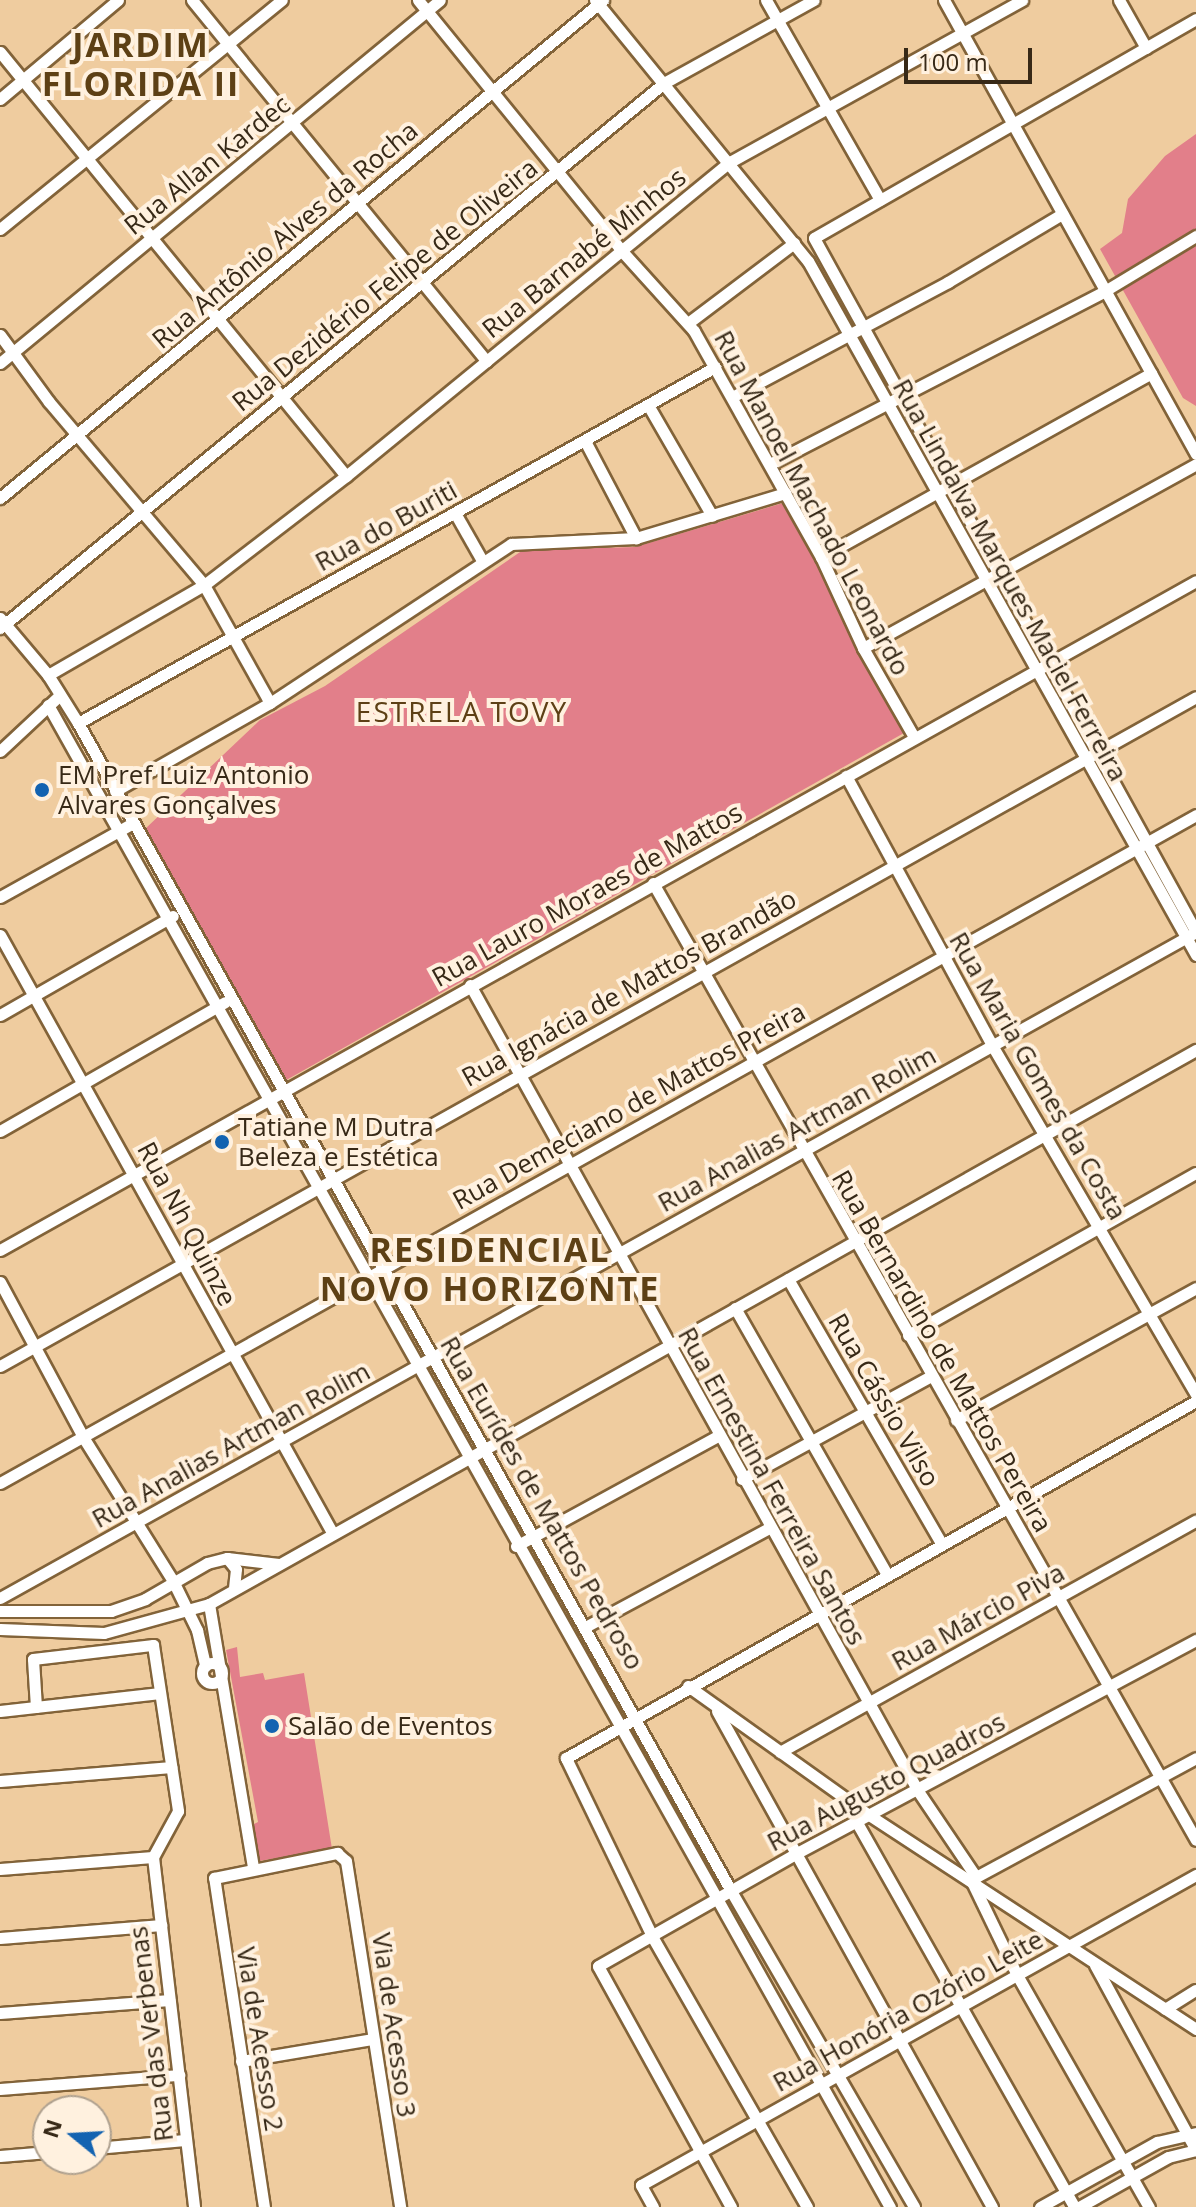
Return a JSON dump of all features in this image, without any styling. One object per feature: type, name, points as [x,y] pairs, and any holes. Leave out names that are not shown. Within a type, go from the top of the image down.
[{"type":"street","points":[[0,99],[118,0]]},
{"type":"street","points":[[192,0],[486,361]]},
{"type":"street","points":[[0,229],[282,0]]},
{"type":"street","name":"Rua Manoel Machado Leonardo","points":[[418,0],[620,249],[688,323],[821,557],[863,648],[914,737]]},
{"type":"street","name":"Rua Allan Kardec","points":[[0,363],[440,0]]},
{"type":"street","points":[[766,0],[880,200],[1196,19]]},
{"type":"street","name":"Rua Dezidério Felipe de Oliveira","points":[[2,623],[664,83],[814,0]]},
{"type":"street","points":[[944,0],[1103,292],[1196,454]]},
{"type":"street","name":"Rua Barnabé Minhos","points":[[48,675],[204,585],[346,476],[730,162],[1022,0]]},
{"type":"street","points":[[1119,0],[1146,48]]},
{"type":"street","name":"Rua Lindalva Marques Maciel Ferreira","points":[[599,1],[794,243],[938,492],[1035,670],[1147,843],[1193,934],[1196,955]]},
{"type":"street","name":"Rua Antônio Alves da Rocha","points":[[0,498],[357,201],[493,94],[599,1]]},
{"type":"street","points":[[0,52],[346,476]]},
{"type":"street","name":"Rua Lindalva Marques Maciel Ferreira","points":[[880,200],[814,238],[1049,662],[1090,756]]},
{"type":"street","points":[[732,397],[863,328],[1062,214]]},
{"type":"street","points":[[770,464],[1103,292],[1196,236]]},
{"type":"street","points":[[688,323],[794,243]]},
{"type":"street","points":[[0,335],[77,436],[204,585],[235,635],[270,703]]},
{"type":"street","name":"Rua do Buriti","points":[[78,723],[715,367]]},
{"type":"street","points":[[821,557],[1151,373]]},
{"type":"street","points":[[648,405],[712,516]]},
{"type":"street","points":[[585,441],[636,538]]},
{"type":"street","points":[[863,648],[1196,464]]},
{"type":"street","points":[[115,791],[270,703],[483,562],[526,539],[636,538],[785,493]]},
{"type":"street","points":[[455,513],[483,562]]},
{"type":"street","name":"Rua Lauro Moraes de Mattos","points":[[0,1250],[1196,581]]},
{"type":"street","name":"Rua Eurídes de Mattos Pedroso","points":[[2,623],[48,675],[78,723],[282,1091],[587,1626],[731,1891],[840,2073],[914,2207]]},
{"type":"street","points":[[0,751],[60,695]]},
{"type":"street","name":"Rua Ignácia de Mattos Brandão","points":[[0,1366],[1196,697]]},
{"type":"street","name":"Rua Eurídes de Mattos Pedroso","points":[[48,705],[218,1006],[366,1279],[823,2082],[890,2207]]},
{"type":"street","name":"Rua Maria Gomes da Costa","points":[[846,776],[993,1047],[1196,1398]]},
{"type":"street","name":"Rua Demeciano de Mattos Preira","points":[[0,1483],[1196,815]]},
{"type":"street","points":[[0,897],[133,823]]},
{"type":"street","name":"Rua Bernardino de Mattos Pereira","points":[[653,883],[1196,1840]]},
{"type":"street","points":[[0,1015],[182,911]]},
{"type":"street","name":"Rua Analias Artman Rolim","points":[[0,1598],[137,1525],[281,1441],[1193,934]]},
{"type":"street","name":"Rua Nh Quinze","points":[[0,935],[37,995],[333,1534]]},
{"type":"street","name":"Rua Ernestina Ferreira Santos","points":[[470,985],[769,1528],[918,1791],[974,1879]]},
{"type":"street","points":[[0,1131],[231,999]]},
{"type":"street","points":[[0,1629],[104,1633],[190,1612],[209,1604],[234,1587],[1196,1050]]},
{"type":"street","points":[[908,1335],[1196,1173]]},
{"type":"street","name":"Rua Cássio Vilso","points":[[788,1279],[941,1543]]},
{"type":"street","points":[[0,1282],[83,1437],[190,1612],[205,1666],[204,1680],[232,1720]]},
{"type":"street","points":[[956,1420],[1196,1288]]},
{"type":"street","points":[[735,1308],[887,1574]]},
{"type":"street","points":[[742,1479],[931,1376]]},
{"type":"street","points":[[807,2207],[652,1936],[566,1758],[636,1714],[1196,1398]]},
{"type":"street","points":[[516,1546],[718,1436]]},
{"type":"street","name":"Rua Márcio Piva","points":[[780,1752],[1196,1520]]},
{"type":"street","points":[[587,1626],[769,1528]]},
{"type":"street","points":[[0,1611],[111,1611],[145,1599],[173,1581],[227,1558],[280,1564]]},
{"type":"street","points":[[227,1558],[236,1569],[234,1587]]},
{"type":"street","points":[[209,1604],[216,1624],[253,1867]]},
{"type":"street","points":[[197,1630],[216,1624]]},
{"type":"street","name":"Rua Augusto Quadros","points":[[701,2152],[598,1966],[795,1854],[1196,1640]]},
{"type":"street","points":[[0,1869],[153,1857],[178,1811],[153,1645],[33,1659],[36,1707]]},
{"type":"street","points":[[205,1666],[216,1663],[222,1670]]},
{"type":"street","points":[[204,1680],[217,1682],[222,1670]]},
{"type":"street","points":[[688,1686],[716,1709],[869,1815],[974,1879],[1196,2029]]},
{"type":"street","points":[[0,1711],[160,1693]]},
{"type":"street","points":[[716,1709],[992,2207]]},
{"type":"street","points":[[974,1879],[1196,1758]]},
{"type":"street","points":[[0,1781],[171,1767]]},
{"type":"street","points":[[856,1821],[958,2009],[1076,2207],[1168,2157],[1196,2150],[1190,2132],[1094,1962]]},
{"type":"street","name":"Via de Acesso 3","points":[[253,1867],[337,1853],[346,1861],[400,2207]]},
{"type":"street","name":"Rua das Verbenas","points":[[153,1857],[194,2207]]},
{"type":"street","name":"Via de Acesso 2","points":[[253,1867],[214,1878],[264,2207]]},
{"type":"street","name":"Rua Honória Ozório Leite","points":[[653,2207],[641,2185],[1196,1875]]},
{"type":"street","points":[[974,1879],[1017,1975],[1149,2207]]},
{"type":"street","points":[[0,1938],[161,1925]]},
{"type":"street","points":[[1165,2009],[1196,1990]]},
{"type":"street","points":[[0,2013],[170,2000]]},
{"type":"street","points":[[241,2061],[373,2039]]},
{"type":"street","points":[[0,2089],[179,2075]]},
{"type":"street","points":[[1040,2207],[1124,2160],[1190,2132]]},
{"type":"street","points":[[112,2147],[185,2140]]},
{"type":"street","points":[[701,2152],[731,2207]]},
{"type":"street","points":[[0,2156],[32,2153]]},
{"type":"shaded area","points":[[1196,134],[1196,406],[1183,398],[1100,249],[1122,233],[1128,199],[1165,156]]},
{"type":"shaded area","points":[[783,503],[867,654],[904,733],[281,1083],[145,829],[260,720],[325,686],[523,550],[635,547]]},
{"type":"shaded area","points":[[237,1647],[240,1677],[263,1673],[265,1680],[304,1673],[332,1849],[259,1861],[252,1825],[258,1822],[226,1650]]},
{"type":"place","name":"EM Pref Luiz Antonio Alvares Gonçalves","points":[[42,790]]},
{"type":"place","name":"Tatiane M Dutra Beleza e Estética","points":[[222,1142]]},
{"type":"place","name":"Salão de Eventos","points":[[272,1726]]},
{"type":"district","name":"JARDIM FLORIDA II","points":[[141,64]]},
{"type":"district","name":"ESTRELA TOVY","points":[[462,711]]},
{"type":"district","name":"RESIDENCIAL NOVO HORIZONTE","points":[[490,1268]]}]
